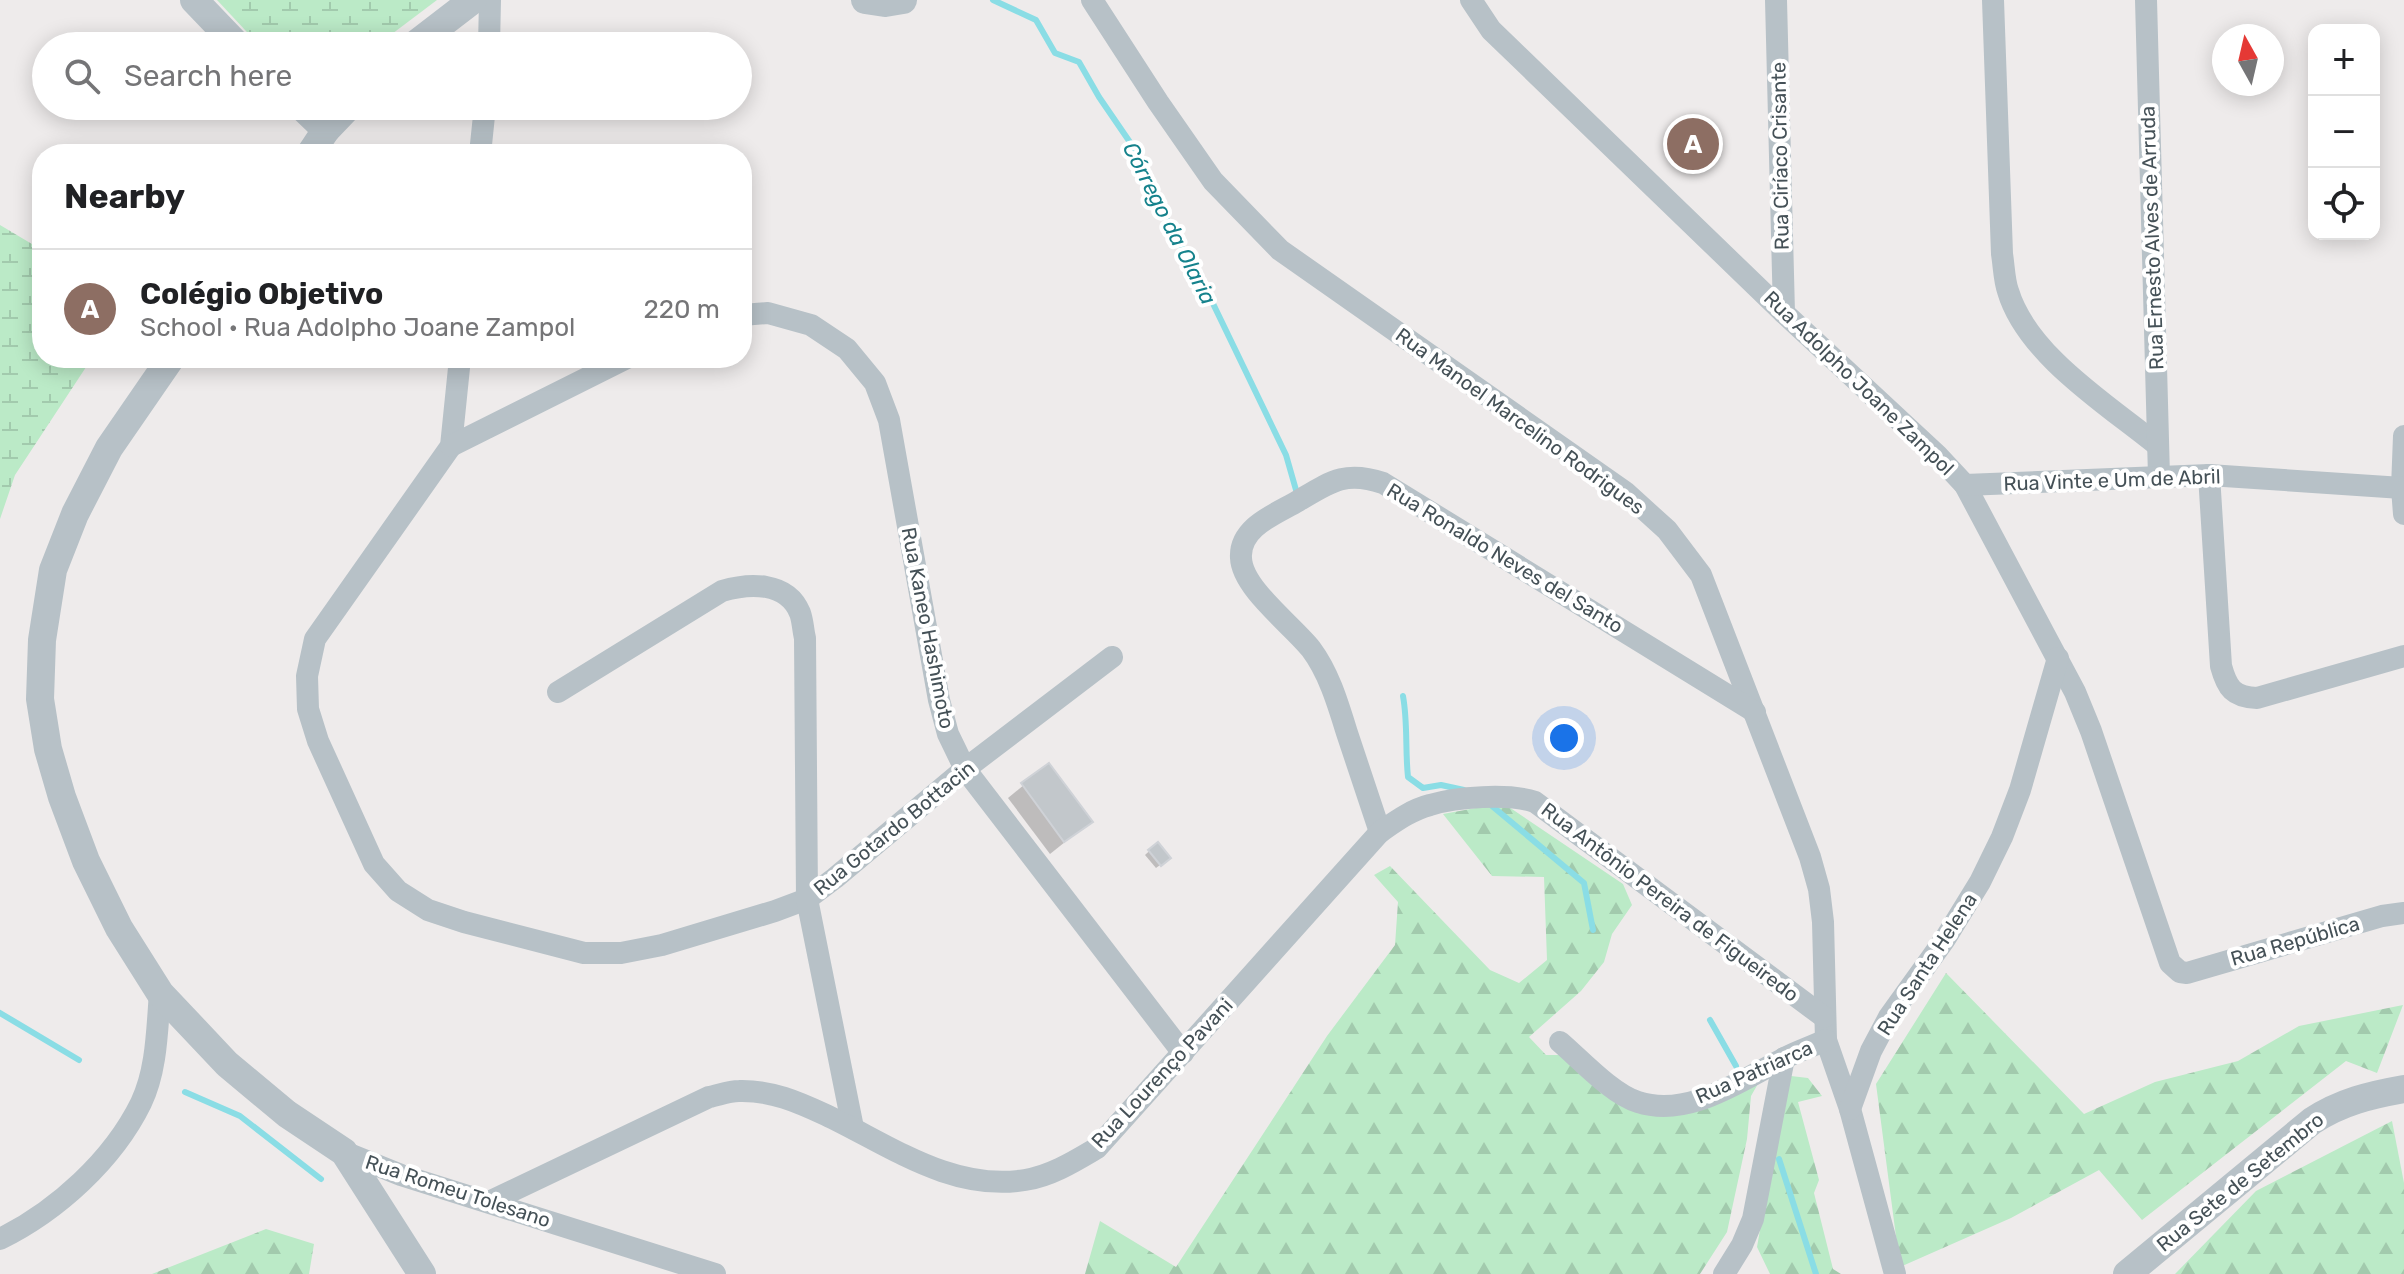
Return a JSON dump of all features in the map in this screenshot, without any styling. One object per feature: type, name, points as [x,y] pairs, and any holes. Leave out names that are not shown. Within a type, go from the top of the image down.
[{"type":"street","points":[[194,0],[225,32]]},
{"type":"street","points":[[431,32],[473,0]]},
{"type":"street","points":[[489,32],[490,0]]},
{"type":"street","points":[[865,0],[885,3],[903,0]]},
{"type":"street","name":"Rua Manoel Marcelino Rodrigues","points":[[1092,0],[1213,181],[1280,250],[1625,492],[1667,530],[1701,575],[1810,857],[1819,889],[1823,922],[1826,1040],[1850,1109]]},
{"type":"street","name":"Rua Adolpho Joane Zampol","points":[[1471,0],[1491,30],[1965,485],[2058,658],[2091,731],[2170,963],[2180,972],[2187,973]]},
{"type":"street","name":"Rua Ciríaco Crisante","points":[[1776,0],[1784,313]]},
{"type":"street","points":[[1993,0],[2002,254],[2008,292],[2026,328],[2064,370],[2157,445]]},
{"type":"street","name":"Rua Ernesto Alves de Arruda","points":[[2146,0],[2159,476]]},
{"type":"street","points":[[316,120],[326,130]]},
{"type":"street","points":[[317,144],[336,120]]},
{"type":"street","points":[[481,144],[484,120]]},
{"type":"street","name":"Rua Kaneo Hashimoto","points":[[752,314],[768,313],[811,325],[847,349],[875,383],[889,420],[939,700],[948,734],[965,769],[1183,1053]]},
{"type":"street","name":"Rua Romeu Tolesano","points":[[164,368],[109,448],[75,514],[53,570],[42,640],[40,699],[48,749],[86,861],[119,928],[160,993],[227,1064],[287,1114],[344,1152],[401,1175],[715,1274]]},
{"type":"street","name":"Rua Gotardo Bottacin","points":[[459,368],[451,446],[315,639],[307,676],[308,709],[318,741],[374,864],[398,891],[428,910],[584,953],[621,953],[662,945],[775,911],[807,899],[835,878],[965,769],[1112,657]]},
{"type":"street","points":[[451,446],[607,368]]},
{"type":"street","points":[[2404,436],[2404,514]]},
{"type":"street","points":[[2209,475],[2221,666],[2230,690],[2241,697],[2257,698],[2404,656]]},
{"type":"street","name":"Rua Vinte e Um de Abril","points":[[1965,485],[2209,475],[2402,488]]},
{"type":"street","name":"Rua Ronaldo Neves del Santo","points":[[1380,832],[1333,691],[1312,650],[1247,578],[1240,559],[1242,542],[1252,529],[1332,481],[1364,477],[1383,483],[1755,712]]},
{"type":"street","points":[[558,692],[722,591],[742,585],[766,586],[788,596],[800,612],[805,638],[807,899],[853,1128]]},
{"type":"street","name":"Rua Santa Helena","points":[[1850,1109],[1871,1051],[1889,1017],[1945,939],[1980,882],[2002,837],[2020,790],[2058,658]]},
{"type":"street","name":"Rua Antônio Pereira de Figueiredo","points":[[1380,832],[1401,816],[1430,805],[1504,796],[1535,802],[1824,1017]]},
{"type":"street","name":"Rua Lourenço Pavani","points":[[489,1202],[709,1097],[737,1091],[762,1092],[795,1100],[936,1170],[961,1178],[1026,1180],[1066,1167],[1097,1148],[1380,832]]},
{"type":"street","name":"Rua República","points":[[2187,973],[2382,916],[2404,913]]},
{"type":"street","points":[[0,1239],[49,1207],[91,1173],[115,1142],[141,1102],[153,1062],[160,993]]},
{"type":"street","name":"Rua Patriarca","points":[[1560,1042],[1617,1091],[1636,1102],[1657,1106],[1711,1096],[1826,1040]]},
{"type":"street","points":[[1724,1274],[1753,1219],[1784,1058]]},
{"type":"street","name":"Rua Sete de Setembro","points":[[2127,1274],[2312,1121],[2335,1106],[2369,1095],[2404,1089]]},
{"type":"street","points":[[1850,1109],[1895,1274]]},
{"type":"street","points":[[344,1152],[422,1274]]},
{"type":"green space","points":[[217,0],[437,0],[395,32],[247,32]]},
{"type":"green space","points":[[0,225],[32,244],[32,368],[85,368],[15,475],[0,519]]},
{"type":"green space","points":[[1503,803],[1623,884],[1632,905],[1612,934],[1604,962],[1581,991],[1529,1037],[1546,1055],[1566,1055],[1636,1110],[1763,1075],[1751,1096],[1747,1139],[1727,1232],[1700,1274],[1085,1274],[1100,1221],[1176,1267],[1327,1036],[1395,945],[1398,902],[1374,875],[1390,866],[1490,970],[1519,983],[1547,960],[1544,877],[1492,876],[1443,814]]},
{"type":"green space","points":[[1946,973],[2084,1114],[2155,1082],[2238,1061],[2299,1026],[2403,1005],[2377,1073],[2346,1061],[2142,1220],[2099,1170],[2011,1218],[1900,1267],[1876,1084]]},
{"type":"green space","points":[[1791,1076],[1808,1078],[1822,1096],[1798,1102],[1819,1180],[1814,1193],[1833,1269],[1841,1274],[1770,1274],[1757,1247],[1778,1127]]},
{"type":"green space","points":[[2392,1121],[2404,1183],[2404,1274],[2175,1274],[2256,1191]]},
{"type":"green space","points":[[266,1229],[314,1244],[309,1274],[152,1274]]},
{"type":"building","points":[[1049,763],[1093,822],[1064,842],[1021,783]]},
{"type":"building","points":[[1158,842],[1171,858],[1161,866],[1148,850]]},
{"type":"waterway","name":"Córrego da Olaria","points":[[993,0],[1036,20],[1055,53],[1079,62],[1136,151],[1171,229],[1205,287],[1286,455],[1296,490]]},
{"type":"waterway","name":"Córrego da Olaria","points":[[1403,696],[1408,777],[1423,788],[1441,785],[1464,790]]},
{"type":"waterway","name":"Córrego da Olaria","points":[[1492,806],[1584,883],[1593,930]]},
{"type":"waterway","points":[[0,1013],[79,1060]]},
{"type":"waterway","name":"Córrego da Olaria","points":[[1710,1020],[1736,1066]]},
{"type":"waterway","points":[[185,1092],[240,1116],[321,1179]]},
{"type":"waterway","name":"Córrego da Olaria","points":[[1779,1159],[1816,1274]]},
{"type":"place","name":"Colégio Objetivo","points":[[1693,144]]}]
